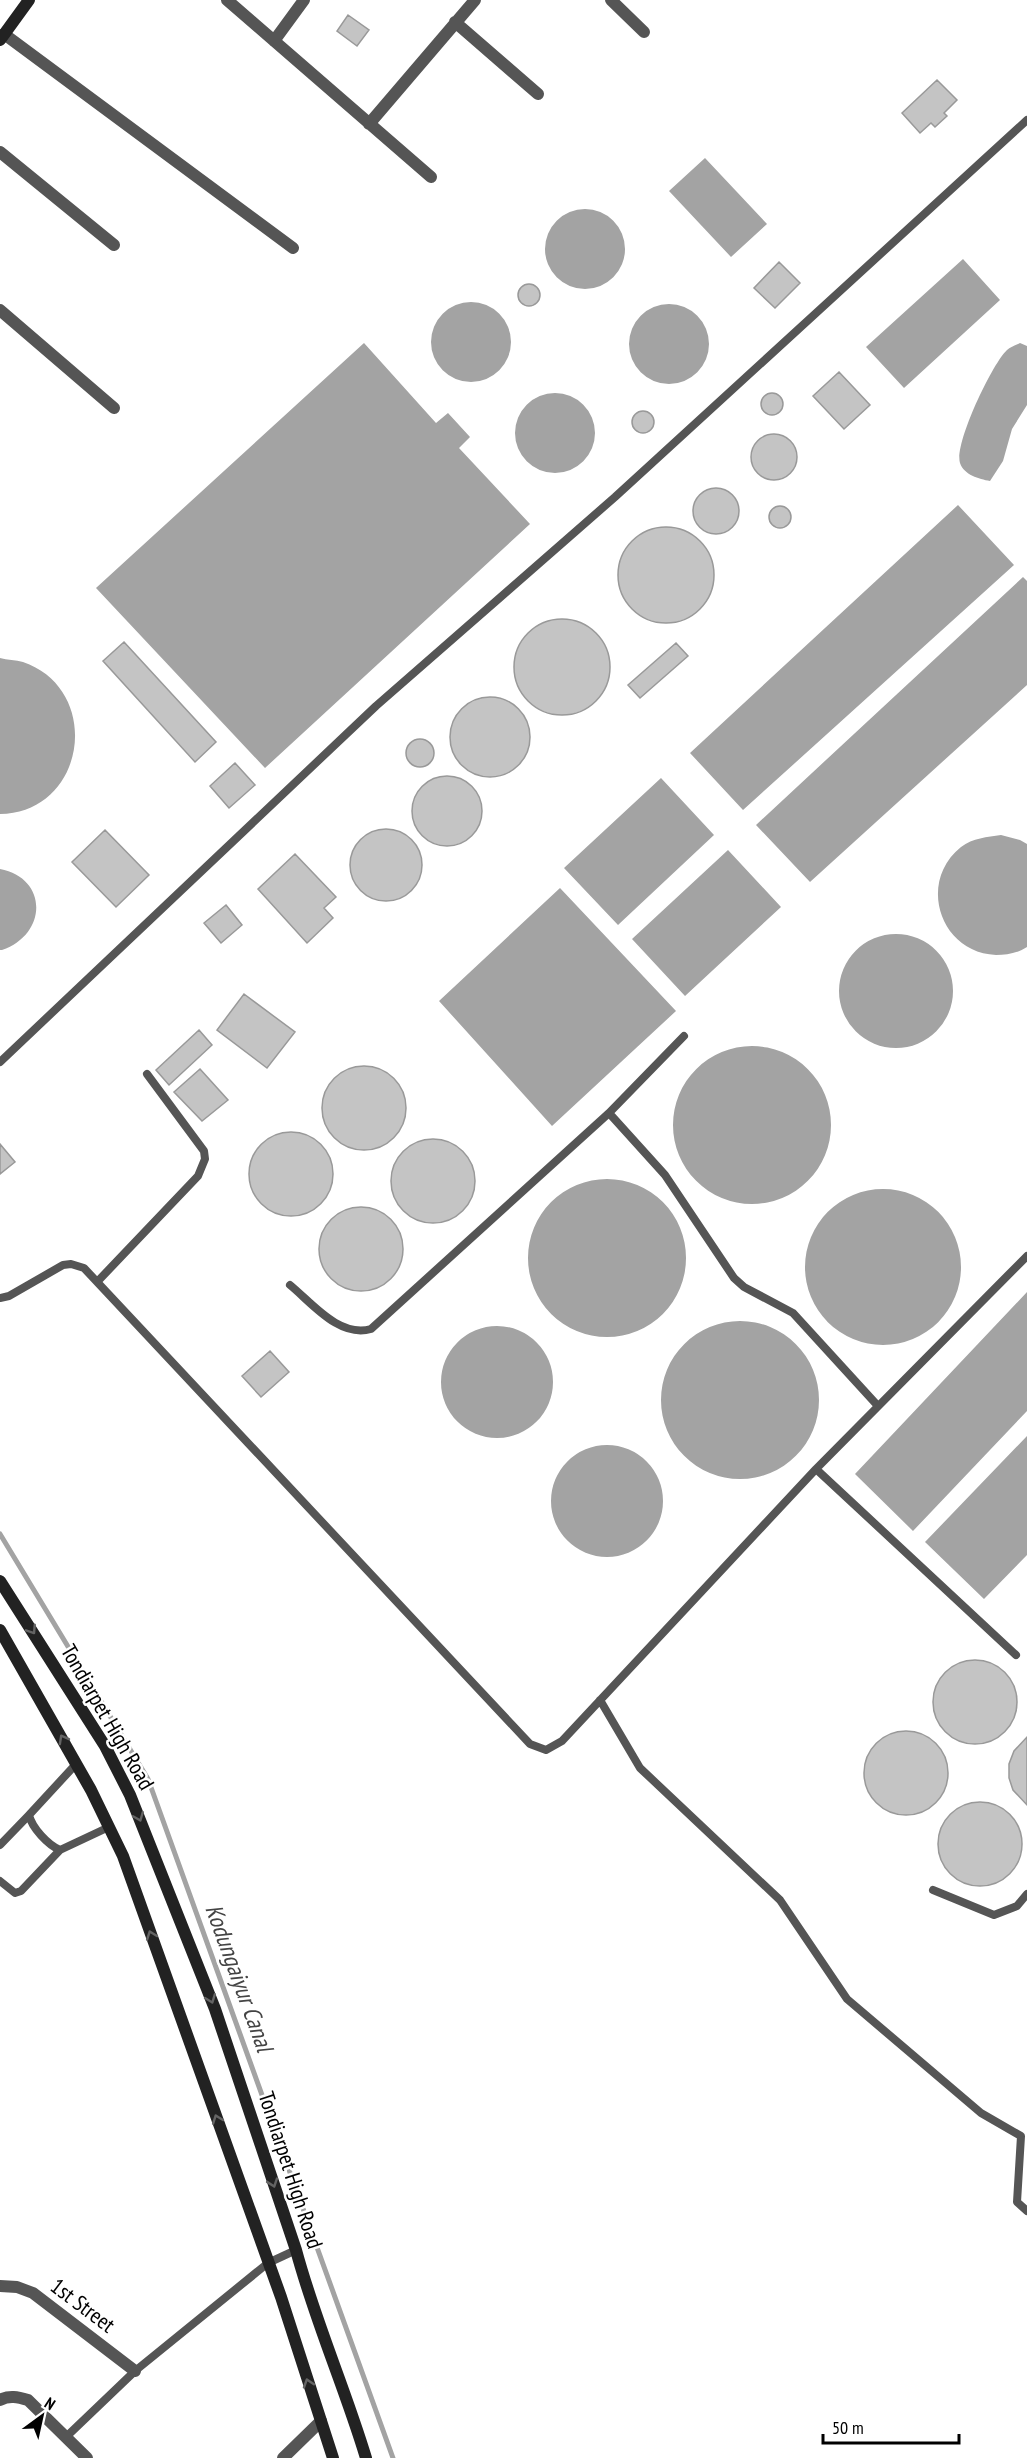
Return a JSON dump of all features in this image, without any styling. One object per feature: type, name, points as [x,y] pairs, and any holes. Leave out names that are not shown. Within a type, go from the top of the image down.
[{"type":"main road","points":[[2,37],[29,0]]},
{"type":"main road","name":"Tondiarpet High Road","points":[[0,1581],[105,1746],[130,1795],[214,2009],[296,2250],[307,2290],[352,2411],[366,2458]]},
{"type":"main road","points":[[0,1630],[4,1644],[76,1763],[123,1856],[268,2263],[333,2458]]},
{"type":"street","points":[[227,0],[431,177]]},
{"type":"street","points":[[274,41],[304,0]]},
{"type":"street","points":[[369,124],[475,0]]},
{"type":"street","points":[[611,0],[644,32]]},
{"type":"street","points":[[455,22],[538,94]]},
{"type":"street","points":[[2,37],[293,248]]},
{"type":"street","points":[[0,152],[114,245]]},
{"type":"street","points":[[0,310],[114,408]]},
{"type":"street","name":"1st Street","points":[[0,2286],[17,2287],[33,2293],[135,2371]]},
{"type":"street","points":[[5,2399],[19,2397],[28,2400],[87,2458]]},
{"type":"street","points":[[283,2458],[321,2421]]},
{"type":"lane","points":[[0,1062],[376,705],[615,497],[1027,120]]},
{"type":"lane","points":[[290,1285],[346,1330],[362,1332],[371,1329],[609,1113],[684,1036]]},
{"type":"lane","points":[[98,1281],[198,1176],[205,1159],[204,1151],[147,1074]]},
{"type":"lane","points":[[609,1113],[665,1175],[734,1278],[744,1287],[793,1313],[878,1406]]},
{"type":"lane","points":[[0,1298],[9,1296],[63,1265],[71,1264],[84,1268],[530,1744],[540,1749],[551,1748],[562,1741],[816,1469],[1027,1256]]},
{"type":"lane","points":[[816,1469],[1016,1655]]},
{"type":"lane","points":[[600,1700],[640,1768],[780,1900],[847,1999],[981,2113],[1021,2136],[1017,2202],[1027,2211]]},
{"type":"lane","points":[[0,1845],[76,1763]]},
{"type":"lane","points":[[29,1815],[31,1823],[54,1848],[60,1850]]},
{"type":"lane","points":[[0,1881],[15,1893],[21,1891],[60,1850],[109,1827]]},
{"type":"lane","points":[[933,1890],[994,1915],[1017,1906],[1027,1894]]},
{"type":"lane","points":[[66,2437],[135,2371],[268,2263],[296,2250]]},
{"type":"shaded area","points":[[705,158],[767,224],[731,257],[669,191]]},
{"type":"shaded area","points":[[585,209],[600,212],[613,221],[622,234],[625,249],[622,264],[613,277],[600,286],[585,289],[570,286],[557,277],[548,264],[545,249],[548,234],[557,221],[570,212]]},
{"type":"shaded area","points":[[963,259],[1000,300],[904,388],[866,347]]},
{"type":"shaded area","points":[[471,302],[486,305],[499,314],[508,327],[511,342],[508,357],[499,370],[486,379],[471,382],[456,379],[443,370],[434,357],[431,342],[434,327],[443,314],[456,305]]},
{"type":"shaded area","points":[[669,304],[684,307],[697,316],[706,329],[709,344],[706,359],[697,372],[684,381],[669,384],[654,381],[641,372],[632,359],[629,344],[632,329],[641,316],[654,307]]},
{"type":"shaded area","points":[[364,343],[436,423],[448,413],[470,437],[459,448],[530,524],[265,768],[96,588]]},
{"type":"shaded area","points":[[1020,343],[1027,346],[1027,405],[1012,429],[1003,461],[990,481],[981,479],[965,471],[960,463],[963,439],[992,371],[1007,350]]},
{"type":"shaded area","points":[[555,393],[570,396],[583,405],[592,418],[595,433],[592,448],[583,461],[570,470],[555,473],[540,470],[527,461],[518,448],[515,433],[518,418],[527,405],[540,396]]},
{"type":"shaded area","points":[[958,505],[1014,565],[743,810],[690,753]]},
{"type":"shaded area","points":[[1023,577],[1027,581],[1027,685],[810,882],[756,825]]},
{"type":"shaded area","points":[[0,658],[23,662],[49,677],[66,697],[74,722],[74,748],[66,773],[51,794],[29,808],[0,814]]},
{"type":"shaded area","points":[[661,778],[714,835],[618,925],[564,868]]},
{"type":"shaded area","points":[[1001,835],[1027,844],[1027,947],[1020,951],[996,955],[977,951],[961,942],[949,929],[941,913],[938,896],[940,878],[948,862],[961,847],[985,837]]},
{"type":"shaded area","points":[[728,850],[781,907],[685,996],[632,939]]},
{"type":"shaded area","points":[[0,869],[16,874],[27,883],[34,894],[36,907],[34,920],[28,932],[17,942],[2,950],[0,950]]},
{"type":"shaded area","points":[[560,888],[676,1011],[552,1126],[439,1001]]},
{"type":"shaded area","points":[[896,934],[918,938],[936,951],[949,969],[953,991],[949,1013],[936,1031],[918,1044],[896,1048],[874,1044],[856,1031],[843,1013],[839,991],[843,969],[856,951],[874,938]]},
{"type":"shaded area","points":[[752,1046],[782,1052],[808,1069],[825,1095],[831,1125],[825,1155],[808,1181],[782,1198],[752,1204],[722,1198],[696,1181],[679,1155],[673,1125],[679,1095],[696,1069],[722,1052]]},
{"type":"shaded area","points":[[607,1179],[637,1185],[663,1202],[680,1228],[686,1258],[680,1288],[663,1314],[637,1331],[607,1337],[577,1331],[551,1314],[534,1288],[528,1258],[534,1228],[551,1202],[577,1185]]},
{"type":"shaded area","points":[[883,1189],[898,1190],[913,1195],[938,1212],[955,1237],[960,1252],[960,1282],[955,1297],[938,1322],[913,1339],[898,1344],[883,1345],[868,1344],[853,1339],[828,1322],[811,1297],[806,1282],[805,1267],[806,1252],[811,1237],[828,1212],[853,1195],[868,1190]]},
{"type":"shaded area","points":[[1027,1292],[1027,1411],[913,1531],[855,1474]]},
{"type":"shaded area","points":[[740,1321],[770,1327],[796,1344],[813,1370],[819,1400],[813,1430],[796,1456],[770,1473],[740,1479],[710,1473],[684,1456],[667,1430],[661,1400],[667,1370],[684,1344],[710,1327]]},
{"type":"shaded area","points":[[497,1326],[518,1331],[536,1343],[548,1361],[553,1382],[548,1403],[536,1421],[518,1433],[497,1438],[476,1433],[458,1421],[446,1403],[441,1382],[446,1361],[458,1343],[476,1331]]},
{"type":"shaded area","points":[[1027,1436],[1027,1555],[984,1599],[925,1542]]},
{"type":"shaded area","points":[[607,1445],[628,1450],[646,1462],[658,1480],[663,1501],[658,1522],[646,1540],[628,1552],[607,1557],[586,1552],[568,1540],[556,1522],[551,1501],[556,1480],[568,1462],[586,1450]]},
{"type":"building","points":[[348,15],[369,30],[357,46],[337,31]]},
{"type":"building","points":[[937,80],[957,100],[944,113],[947,116],[935,127],[931,123],[920,133],[902,113]]},
{"type":"building","points":[[779,262],[800,283],[775,308],[754,288]]},
{"type":"building","points":[[529,284],[537,287],[540,295],[537,303],[529,306],[521,303],[518,295],[521,287]]},
{"type":"building","points":[[839,372],[870,405],[844,429],[813,396]]},
{"type":"building","points":[[772,393],[780,396],[783,404],[780,412],[772,415],[764,412],[761,404],[764,396]]},
{"type":"building","points":[[643,411],[651,414],[654,422],[651,430],[643,433],[635,430],[632,422],[635,414]]},
{"type":"building","points":[[774,434],[790,441],[797,457],[790,473],[774,480],[758,473],[751,457],[758,441]]},
{"type":"building","points":[[716,488],[725,489],[732,495],[738,502],[738,520],[732,527],[725,533],[716,534],[707,533],[700,527],[694,520],[693,511],[694,502],[700,495],[707,489]]},
{"type":"building","points":[[780,506],[788,509],[791,517],[788,525],[780,528],[772,525],[769,517],[772,509]]},
{"type":"building","points":[[666,527],[684,531],[700,541],[710,557],[714,575],[710,593],[700,609],[684,619],[666,623],[648,619],[632,609],[622,593],[618,575],[622,557],[632,541],[648,531]]},
{"type":"building","points":[[562,619],[580,623],[596,633],[606,649],[610,667],[606,685],[596,701],[580,711],[562,715],[544,711],[528,701],[518,685],[514,667],[518,649],[528,633],[544,623]]},
{"type":"building","points":[[124,642],[216,742],[195,762],[103,661]]},
{"type":"building","points":[[676,643],[688,656],[640,698],[628,685]]},
{"type":"building","points":[[490,697],[505,700],[518,709],[527,722],[530,737],[527,752],[518,765],[505,774],[490,777],[475,774],[462,765],[453,752],[450,737],[453,722],[462,709],[475,700]]},
{"type":"building","points":[[420,739],[430,743],[434,753],[430,763],[420,767],[410,763],[406,753],[410,743]]},
{"type":"building","points":[[235,763],[255,785],[229,808],[210,786]]},
{"type":"building","points":[[440,776],[454,776],[467,782],[476,791],[482,804],[480,824],[472,836],[454,846],[440,846],[427,840],[418,831],[412,818],[412,804],[418,791],[427,782]]},
{"type":"building","points":[[386,829],[406,835],[416,845],[422,865],[416,885],[406,895],[386,901],[366,895],[356,885],[350,865],[356,845],[366,835]]},
{"type":"building","points":[[105,830],[149,875],[116,907],[72,862]]},
{"type":"building","points":[[295,854],[336,897],[324,908],[333,918],[307,943],[258,889]]},
{"type":"building","points":[[226,905],[242,925],[221,943],[204,923]]},
{"type":"building","points":[[244,994],[295,1032],[267,1068],[217,1030]]},
{"type":"building","points":[[199,1030],[212,1045],[169,1085],[156,1070]]},
{"type":"building","points":[[364,1066],[387,1073],[399,1085],[406,1108],[399,1131],[387,1143],[364,1150],[341,1143],[329,1131],[322,1108],[329,1085],[341,1073]]},
{"type":"building","points":[[200,1069],[228,1100],[202,1121],[174,1092]]},
{"type":"building","points":[[291,1132],[314,1139],[326,1151],[333,1174],[326,1197],[314,1209],[291,1216],[268,1209],[256,1197],[249,1174],[256,1151],[268,1139]]},
{"type":"building","points":[[433,1139],[456,1146],[468,1158],[475,1181],[468,1204],[456,1216],[433,1223],[410,1216],[398,1204],[391,1181],[398,1158],[410,1146]]},
{"type":"building","points":[[0,1144],[15,1162],[0,1174]]},
{"type":"building","points":[[361,1207],[384,1214],[396,1226],[403,1249],[396,1272],[384,1284],[361,1291],[338,1284],[326,1272],[319,1249],[326,1226],[338,1214]]},
{"type":"building","points":[[270,1351],[289,1372],[261,1397],[242,1376]]},
{"type":"building","points":[[975,1660],[998,1667],[1010,1679],[1017,1702],[1010,1725],[998,1737],[975,1744],[952,1737],[940,1725],[933,1702],[940,1679],[952,1667]]},
{"type":"building","points":[[906,1731],[929,1738],[941,1750],[948,1773],[941,1796],[929,1808],[906,1815],[883,1808],[871,1796],[864,1773],[871,1750],[883,1738]]},
{"type":"building","points":[[1027,1737],[1027,1805],[1013,1790],[1009,1778],[1009,1764],[1014,1751]]},
{"type":"building","points":[[980,1802],[1003,1809],[1015,1821],[1022,1844],[1015,1867],[1003,1879],[980,1886],[957,1879],[945,1867],[938,1844],[945,1821],[957,1809]]},
{"type":"waterway","name":"Kodungaiyur Canal","points":[[0,1534],[148,1779],[393,2458]]}]
